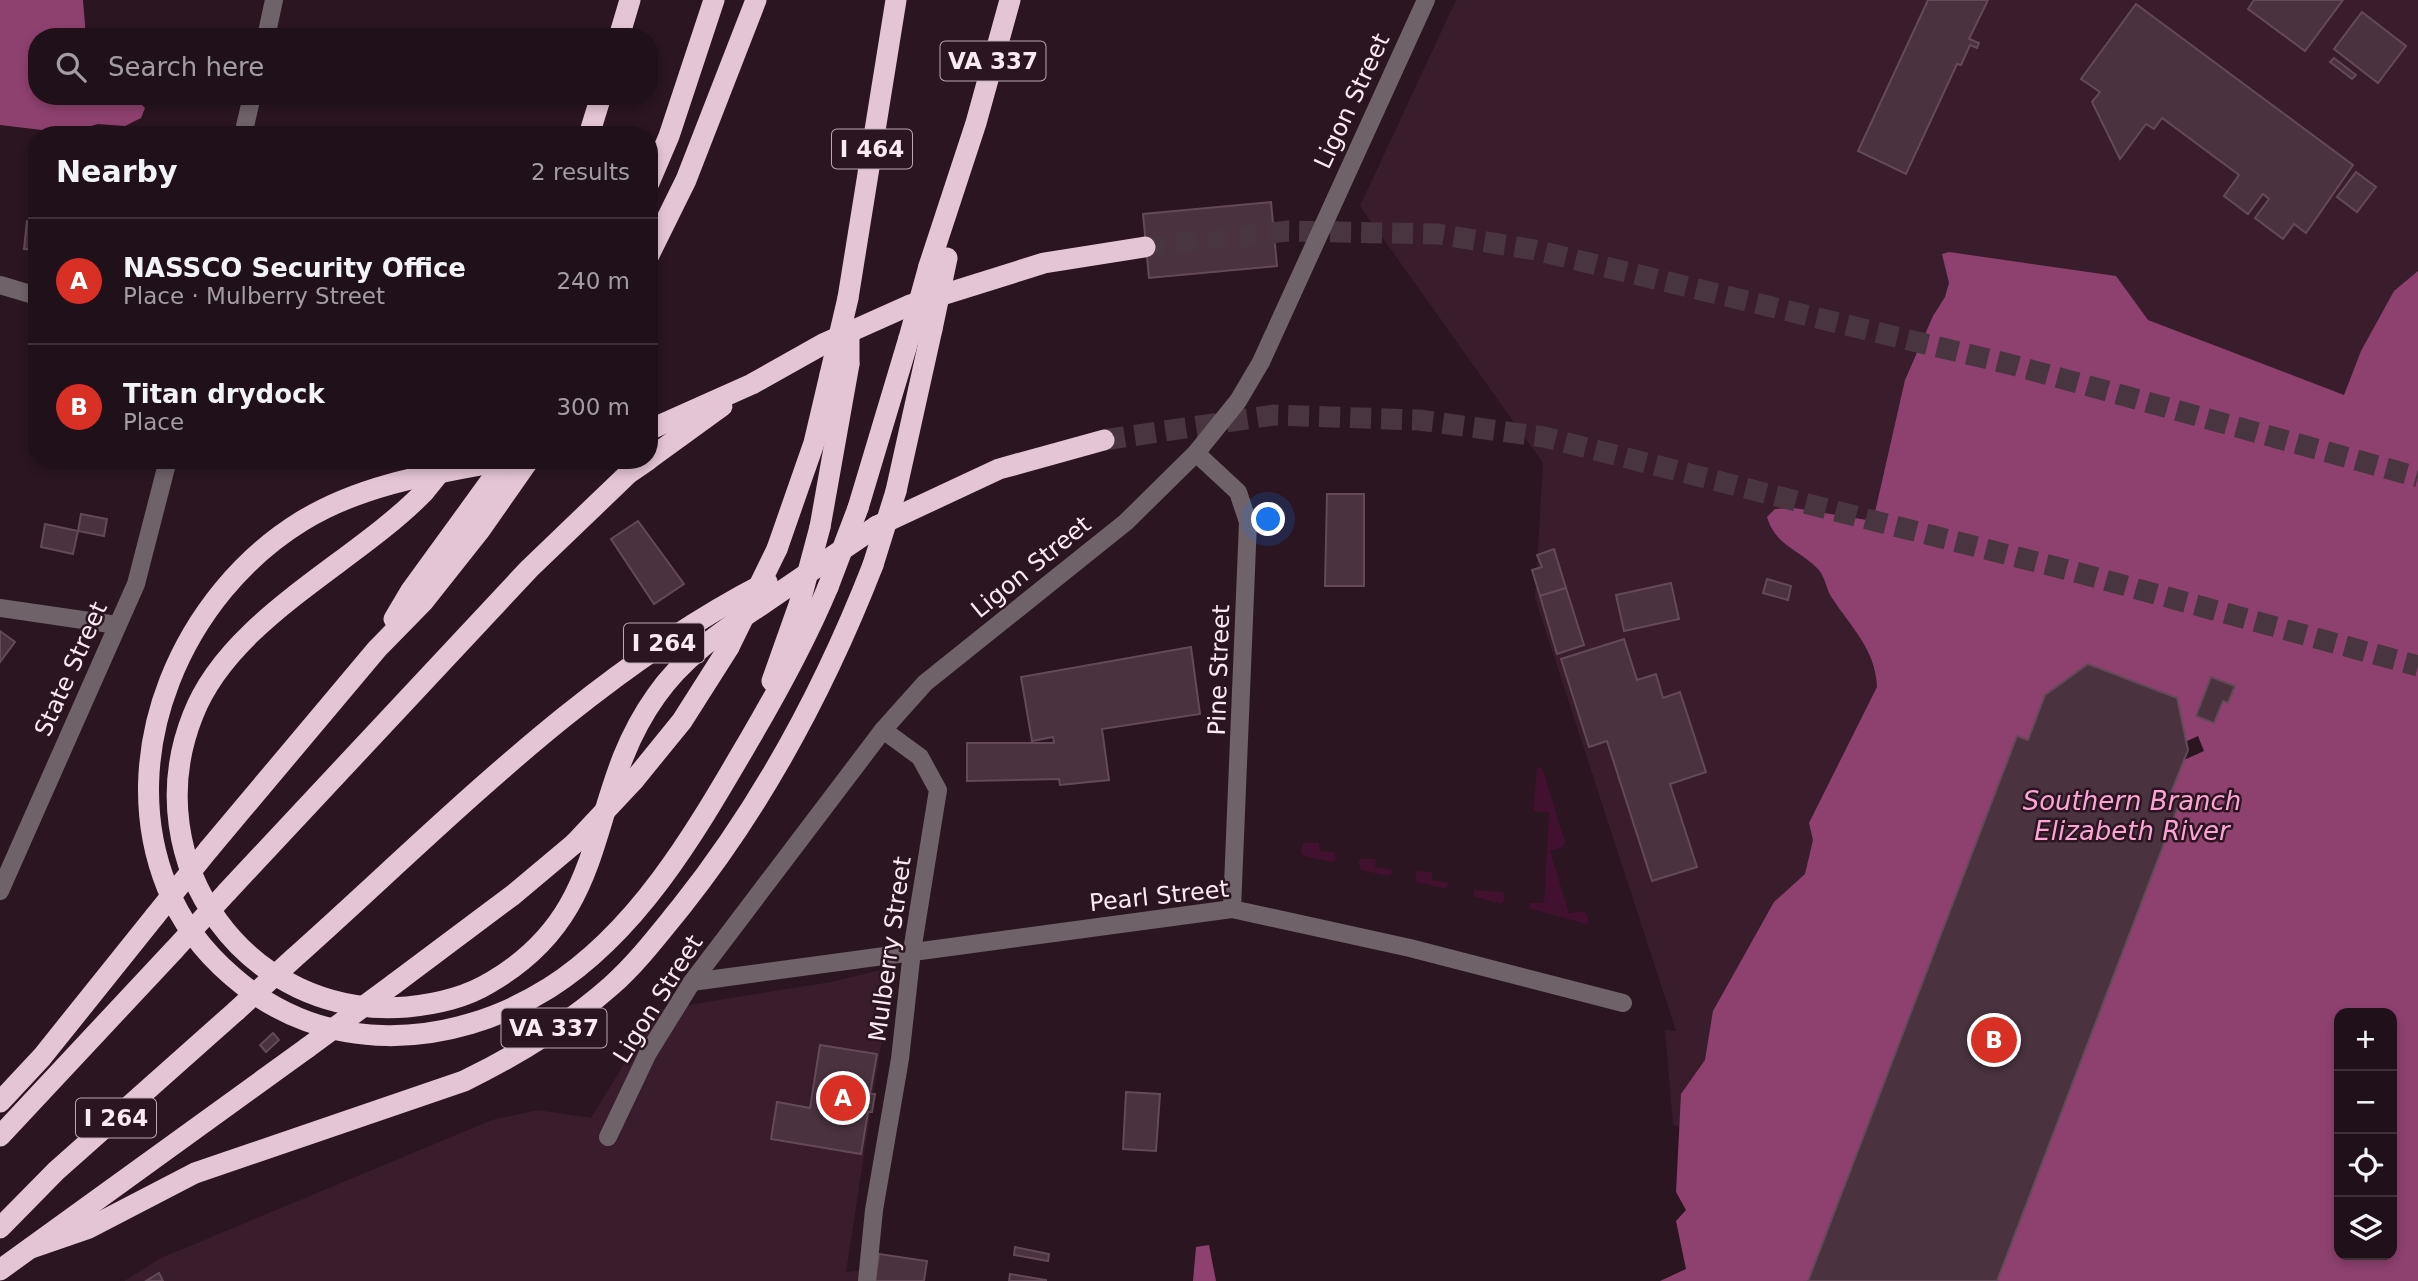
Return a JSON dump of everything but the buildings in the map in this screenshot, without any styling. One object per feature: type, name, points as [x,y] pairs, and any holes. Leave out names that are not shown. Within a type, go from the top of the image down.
[{"type":"highway","points":[[619,28],[620,0]]},
{"type":"highway","points":[[621,28],[630,0]]},
{"type":"highway","points":[[658,162],[714,0]]},
{"type":"highway","points":[[658,237],[687,180],[755,0]]},
{"type":"highway","name":"I 464","points":[[848,298],[896,0]]},
{"type":"highway","name":"VA 337","points":[[0,1270],[31,1248],[89,1228],[195,1173],[464,1081],[500,1063],[592,1002],[645,952],[711,869],[755,804],[814,699],[873,565],[909,442],[932,329],[938,262],[1010,0]]},
{"type":"highway","points":[[592,126],[598,105]]},
{"type":"highway","name":"I 264","points":[[658,453],[752,384],[835,339],[954,289],[1044,263],[1145,247]]},
{"type":"highway","points":[[483,469],[388,484],[359,494],[303,520],[235,576],[200,622],[183,650],[161,706],[151,758],[149,804],[158,861],[167,888],[191,932],[231,976],[265,1002],[321,1028],[351,1035],[411,1036],[433,1034],[487,1020],[552,986],[609,939],[651,892],[680,851],[788,677],[828,587],[858,508],[909,338],[938,262]]},
{"type":"highway","points":[[749,741],[800,602],[820,527],[849,364],[848,298]]},
{"type":"highway","points":[[31,1248],[394,985],[513,895],[575,843],[634,780],[689,711],[729,647],[777,549],[814,443],[848,298]]},
{"type":"highway","points":[[658,426],[752,384]]},
{"type":"highway","name":"I 264","points":[[0,1228],[56,1171],[522,753],[619,676],[721,605],[877,526],[999,469],[1104,440]]},
{"type":"highway","points":[[443,469],[424,492],[390,524],[242,641],[204,691],[194,711],[180,756],[177,804],[183,842],[189,867],[201,895],[218,922],[239,945],[282,982],[321,999],[354,1007],[430,1005],[461,997],[515,968],[540,947],[566,912],[590,865],[621,758],[635,728],[673,674],[708,640],[877,526]]},
{"type":"highway","points":[[377,649],[410,592],[492,479],[507,469]]},
{"type":"highway","points":[[0,1102],[42,1057],[209,849],[377,649],[423,602],[512,469]]},
{"type":"highway","name":"I 264","points":[[0,1136],[529,569],[636,469]]},
{"type":"street","points":[[268,28],[274,0]]},
{"type":"street","name":"Ligon Street","points":[[608,1137],[648,1053],[692,982],[883,730],[925,683],[1126,522],[1196,453],[1238,401],[1261,362],[1426,0]]},
{"type":"street","points":[[245,126],[250,105]]},
{"type":"street","points":[[0,285],[28,293]]},
{"type":"street","name":"Pine Street","points":[[1196,453],[1238,492],[1248,522],[1232,909]]},
{"type":"street","name":"State Street","points":[[0,891],[136,584],[166,469]]},
{"type":"street","points":[[0,608],[117,625]]},
{"type":"street","name":"Mulberry Street","points":[[867,1281],[874,1210],[900,1059],[912,951],[938,790],[920,757],[883,730]]},
{"type":"street","name":"Pearl Street","points":[[692,982],[1232,909],[1410,948],[1623,1003]]},
{"type":"shaded area","points":[[1456,0],[2418,0],[2418,835],[1698,1130],[1673,1125],[1665,1030],[1676,1031],[1535,598],[1543,463],[1360,206]]},
{"type":"shaded area","points":[[1537,766],[1543,770],[1565,842],[1563,847],[1550,851],[1569,913],[1585,911],[1589,922],[1586,924],[1528,908],[1530,903],[1544,903],[1549,813],[1533,811]]},
{"type":"shaded area","points":[[1303,843],[1319,843],[1320,851],[1334,852],[1336,859],[1332,862],[1304,856],[1301,852]]},
{"type":"shaded area","points":[[1361,859],[1376,859],[1375,867],[1391,869],[1393,873],[1388,876],[1361,870],[1358,863]]},
{"type":"shaded area","points":[[1418,871],[1432,872],[1432,880],[1448,883],[1447,889],[1417,882],[1415,876]]},
{"type":"shaded area","points":[[1474,890],[1503,892],[1505,900],[1501,904],[1473,896]]},
{"type":"shaded area","points":[[893,967],[846,1272],[872,1269],[871,1281],[124,1281],[161,1258],[492,1120],[538,1110],[591,1118],[657,1010],[831,982]]},
{"type":"water","points":[[0,0],[83,0],[85,28],[28,28],[28,105],[142,105],[145,108],[141,118],[125,126],[98,124],[28,126],[28,128],[0,125]]},
{"type":"water","name":"Southern Branch Elizabeth River","points":[[1949,252],[2116,276],[2148,320],[2344,395],[2361,351],[2394,291],[2418,271],[2418,1281],[1660,1281],[1686,1269],[1676,1221],[1686,1210],[1676,1192],[1681,1094],[1705,1060],[1713,1011],[1774,902],[1805,874],[1813,840],[1809,823],[1877,687],[1876,674],[1867,650],[1832,598],[1820,572],[1782,541],[1767,517],[1775,509],[1794,508],[1873,521],[1905,380],[1933,316],[1945,297],[1949,283],[1942,254]]},
{"type":"water","points":[[1209,1245],[1216,1281],[1193,1281],[1196,1247]]},
{"type":"pier","points":[[2198,736],[2204,751],[2166,768],[2159,754]]},
{"type":"tunnel","points":[[1145,247],[1288,231],[1438,234],[1535,250],[2009,364],[2418,477]]},
{"type":"tunnel","points":[[1104,440],[1274,415],[1419,420],[1544,437],[2072,571],[2418,666]]},
{"type":"place","name":"Titan drydock","points":[[1994,1040]]},
{"type":"place","name":"NASSCO Security Office","points":[[843,1098]]}]
